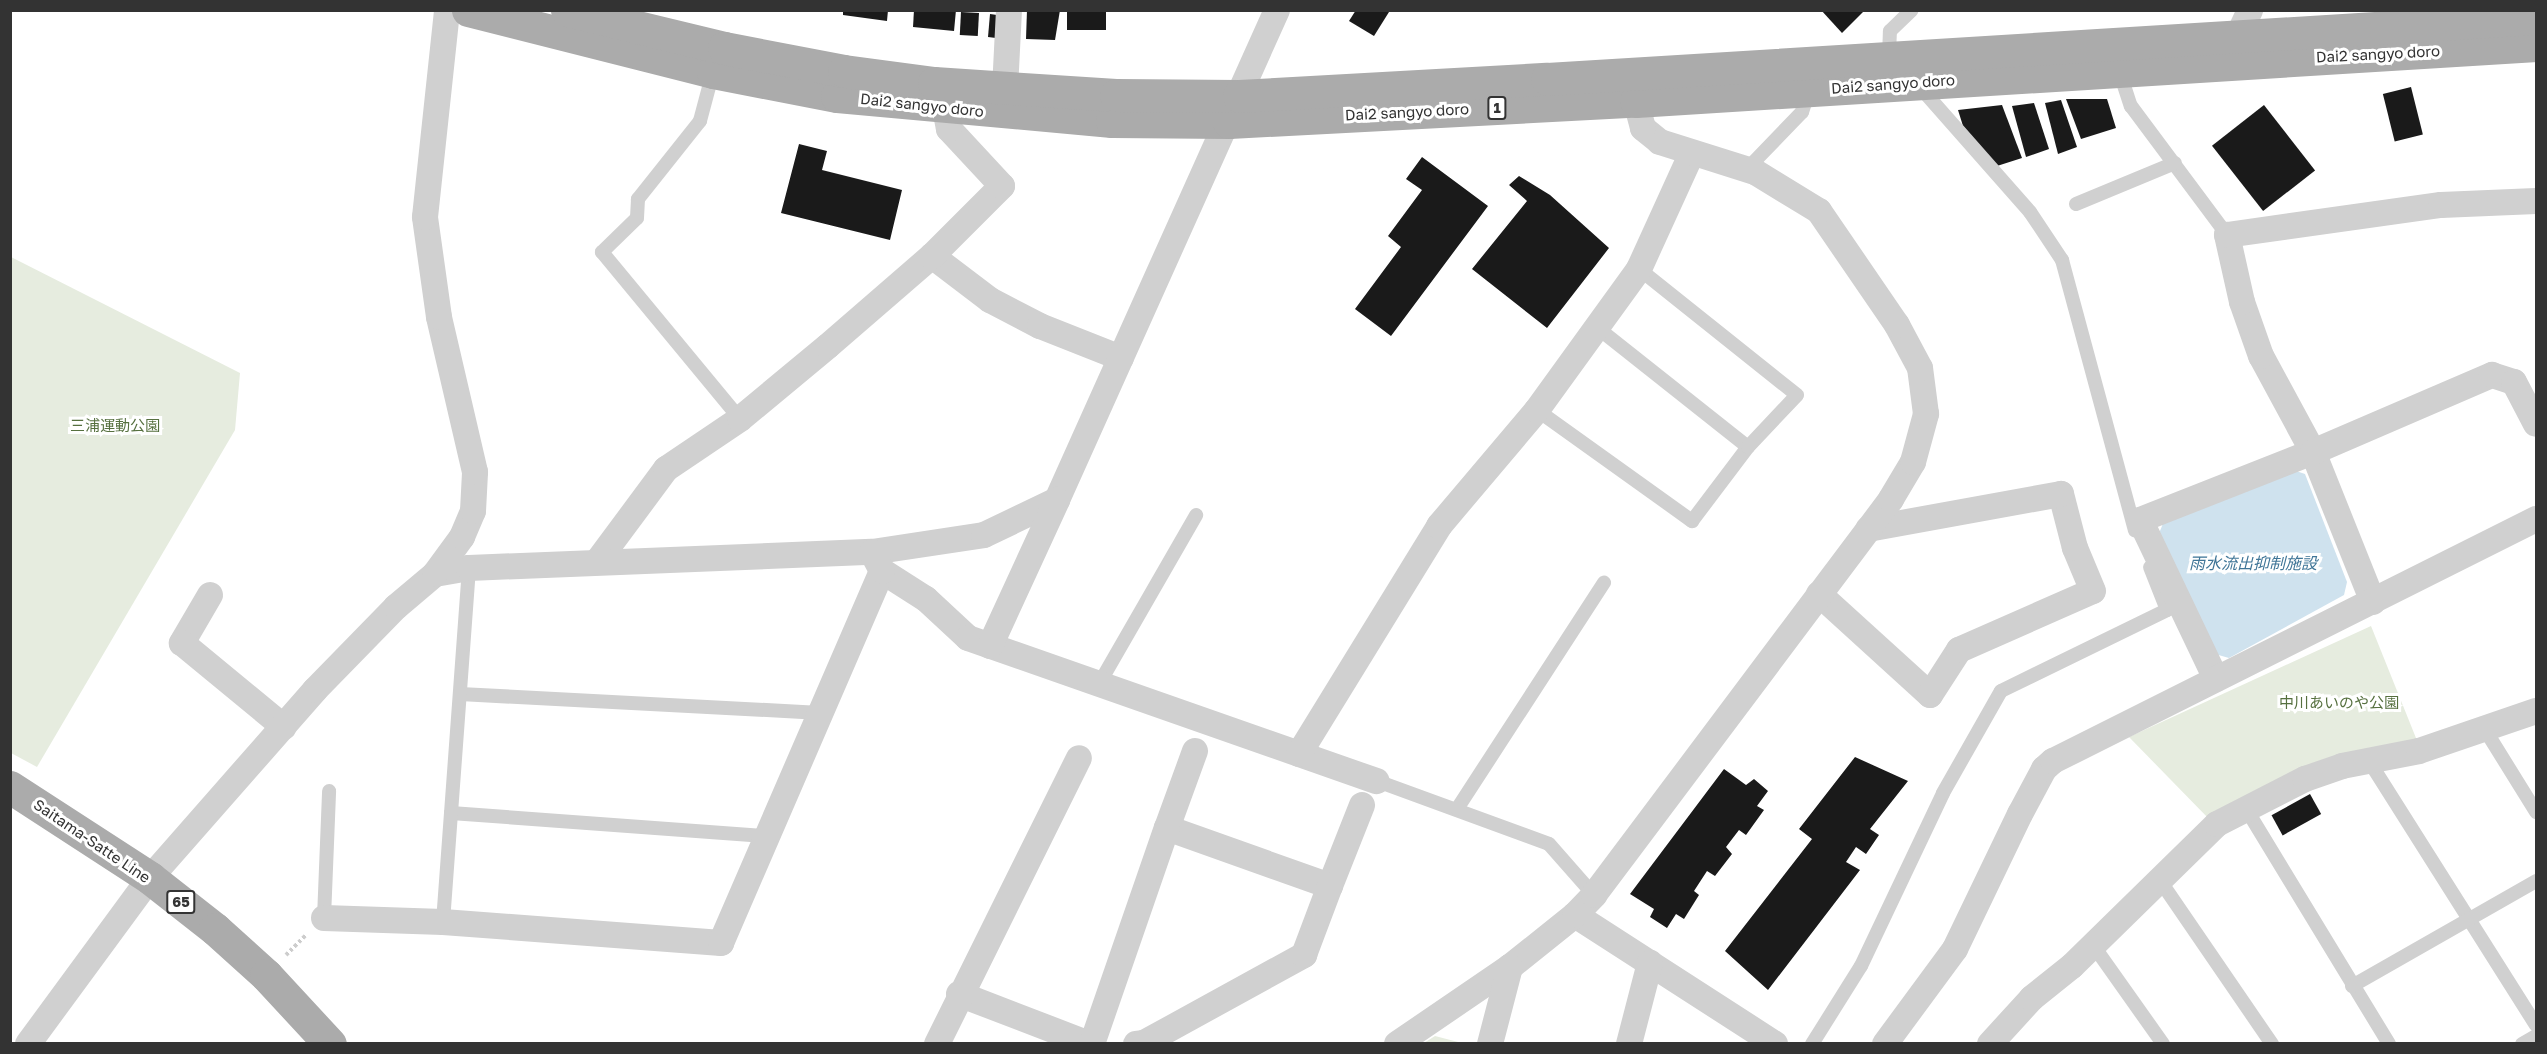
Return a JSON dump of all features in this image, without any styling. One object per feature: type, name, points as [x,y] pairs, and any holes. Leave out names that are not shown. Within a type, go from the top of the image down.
[{"type":"main road","name":"Dai2 sangyo doro","points":[[468,10],[713,72],[837,96],[945,108],[1112,121],[1234,109],[1889,57],[2244,23],[2528,31]]},
{"type":"main road","name":"Dai2 sangyo doro","points":[[567,10],[609,16],[844,71],[1005,89],[1116,95],[1234,109],[1636,101],[2119,70],[2528,31]]},
{"type":"main road","name":"Saitama-Satte Line","points":[[10,787],[150,878],[266,975],[330,1044]]},
{"type":"street","points":[[28,1044],[150,878],[284,727],[396,607],[435,574],[462,537],[473,511],[475,472],[439,316],[425,217],[447,10]]},
{"type":"street","points":[[1005,89],[1009,10]]},
{"type":"street","points":[[990,646],[1277,10]]},
{"type":"street","points":[[1396,1044],[1510,967],[1575,915],[1594,895],[1868,529],[1913,462],[1926,414],[1920,368],[1897,325],[1819,210],[1747,170],[1691,155],[1660,142],[1643,128],[1636,101]]},
{"type":"street","points":[[597,562],[666,469],[740,419],[932,256],[1002,186],[949,129],[945,108]]},
{"type":"street","points":[[1299,754],[1439,526],[1537,410],[1599,329],[1639,269],[1691,155]]},
{"type":"street","points":[[2373,602],[2313,452],[2261,356],[2242,302],[2227,235],[2441,205],[2536,201]]},
{"type":"street","points":[[932,256],[990,300],[1040,326],[1121,358]]},
{"type":"street","points":[[2216,680],[2140,520],[2313,452],[2492,375],[2514,382],[2536,424]]},
{"type":"street","points":[[1819,594],[1930,695],[1959,650],[2093,591],[2075,548],[2061,494],[1868,529]]},
{"type":"street","points":[[435,574],[469,568],[597,562],[877,561],[984,535],[1057,500]]},
{"type":"street","points":[[1885,1044],[1955,949],[2044,769],[2053,760],[2536,519]]},
{"type":"street","points":[[877,561],[926,599],[968,638],[1377,782]]},
{"type":"street","points":[[324,918],[443,922],[721,943],[765,836],[820,713],[877,561]]},
{"type":"street","points":[[210,595],[182,643],[284,727]]},
{"type":"street","points":[[1990,1044],[2032,998],[2093,945],[2217,824],[2245,807],[2305,778],[2419,751],[2536,711]]},
{"type":"street","points":[[959,994],[1090,1044],[1195,751]]},
{"type":"street","points":[[937,1044],[959,994],[1079,758]]},
{"type":"street","points":[[1136,1044],[1144,1043],[1304,955],[1362,805]]},
{"type":"street","points":[[1167,828],[1330,886]]},
{"type":"street","points":[[1575,915],[1771,1042]]},
{"type":"street","points":[[1629,1044],[1650,963]]},
{"type":"street","points":[[1490,1044],[1510,967]]},
{"type":"lane","points":[[1889,57],[1890,32],[1912,10]]},
{"type":"lane","points":[[2119,70],[2131,106],[2227,235]]},
{"type":"lane","points":[[713,72],[700,121],[638,199],[637,218],[602,252],[740,419]]},
{"type":"lane","points":[[1812,1044],[1861,966],[1943,793],[2001,691],[2167,610],[2129,515],[2062,260],[2030,212],[1916,83]]},
{"type":"lane","points":[[1747,170],[1802,112],[1810,89]]},
{"type":"lane","points":[[2076,204],[2175,163]]},
{"type":"lane","points":[[1537,410],[1692,521],[1748,447],[1797,395],[1639,269]]},
{"type":"lane","points":[[1599,329],[1748,447]]},
{"type":"lane","points":[[1099,684],[1196,515]]},
{"type":"lane","points":[[443,922],[469,568]]},
{"type":"lane","points":[[1457,809],[1604,583]]},
{"type":"lane","points":[[460,694],[820,713]]},
{"type":"lane","points":[[2484,728],[2536,812]]},
{"type":"lane","points":[[2369,761],[2536,1025]]},
{"type":"lane","points":[[1377,782],[1549,844],[1594,895]]},
{"type":"lane","points":[[324,918],[329,791]]},
{"type":"lane","points":[[2245,807],[2389,1044]]},
{"type":"lane","points":[[451,813],[765,836]]},
{"type":"lane","points":[[2159,879],[2272,1044]]},
{"type":"lane","points":[[2352,986],[2470,921],[2536,880]]},
{"type":"lane","points":[[2093,945],[2163,1044]]},
{"type":"lane","points":[[2522,1044],[2536,1036]]},
{"type":"path","points":[[266,975],[324,918]]},
{"type":"green space","name":"三浦運動公園","points":[[11,257],[240,373],[235,430],[37,767],[11,753]]},
{"type":"green space","name":"中川あいのや公園","points":[[2371,626],[2418,743],[2210,820],[2129,737]]},
{"type":"green space","points":[[1435,1036],[1462,1043],[1424,1043]]},
{"type":"water","name":"雨水流出抑制施設","points":[[2293,470],[2305,474],[2347,582],[2344,595],[2229,658],[2215,654],[2158,536],[2164,521]]},
{"type":"building","points":[[843,10],[888,10],[887,21],[843,15]]},
{"type":"building","points":[[914,10],[956,10],[954,31],[913,27]]},
{"type":"building","points":[[1027,10],[1060,10],[1055,40],[1026,39]]},
{"type":"building","points":[[1067,10],[1106,10],[1106,30],[1067,30]]},
{"type":"building","points":[[1356,10],[1387,10],[1389,12],[1374,36],[1349,21]]},
{"type":"building","points":[[1821,10],[1865,10],[1842,33]]},
{"type":"building","points":[[961,12],[979,13],[978,36],[960,35]]},
{"type":"building","points":[[990,14],[997,15],[996,38],[988,37]]},
{"type":"building","points":[[2411,87],[2423,135],[2395,142],[2383,94]]},
{"type":"building","points":[[2066,99],[2107,99],[2116,128],[2081,139]]},
{"type":"building","points":[[2061,100],[2077,147],[2058,154],[2045,103]]},
{"type":"building","points":[[2034,103],[2049,149],[2026,157],[2012,106]]},
{"type":"building","points":[[2002,105],[2022,158],[1997,166],[1963,126],[1958,110]]},
{"type":"building","points":[[2264,105],[2315,170],[2263,211],[2212,146]]},
{"type":"building","points":[[799,144],[827,151],[822,170],[902,190],[890,240],[781,213]]},
{"type":"building","points":[[1422,157],[1488,206],[1391,336],[1355,309],[1401,247],[1388,236],[1422,190],[1406,179]]},
{"type":"building","points":[[1519,176],[1550,195],[1609,248],[1547,328],[1472,269],[1527,201],[1509,185]]},
{"type":"building","points":[[1855,757],[1908,781],[1870,829],[1879,835],[1866,854],[1856,847],[1846,862],[1860,870],[1768,990],[1725,951],[1812,839],[1799,829]]},
{"type":"building","points":[[1724,769],[1746,785],[1754,779],[1768,791],[1757,806],[1764,810],[1746,835],[1739,830],[1726,847],[1732,854],[1715,876],[1707,871],[1694,891],[1699,895],[1684,919],[1676,914],[1667,928],[1650,917],[1654,909],[1630,894]]},
{"type":"building","points":[[2310,794],[2321,814],[2283,835],[2272,815]]}]
